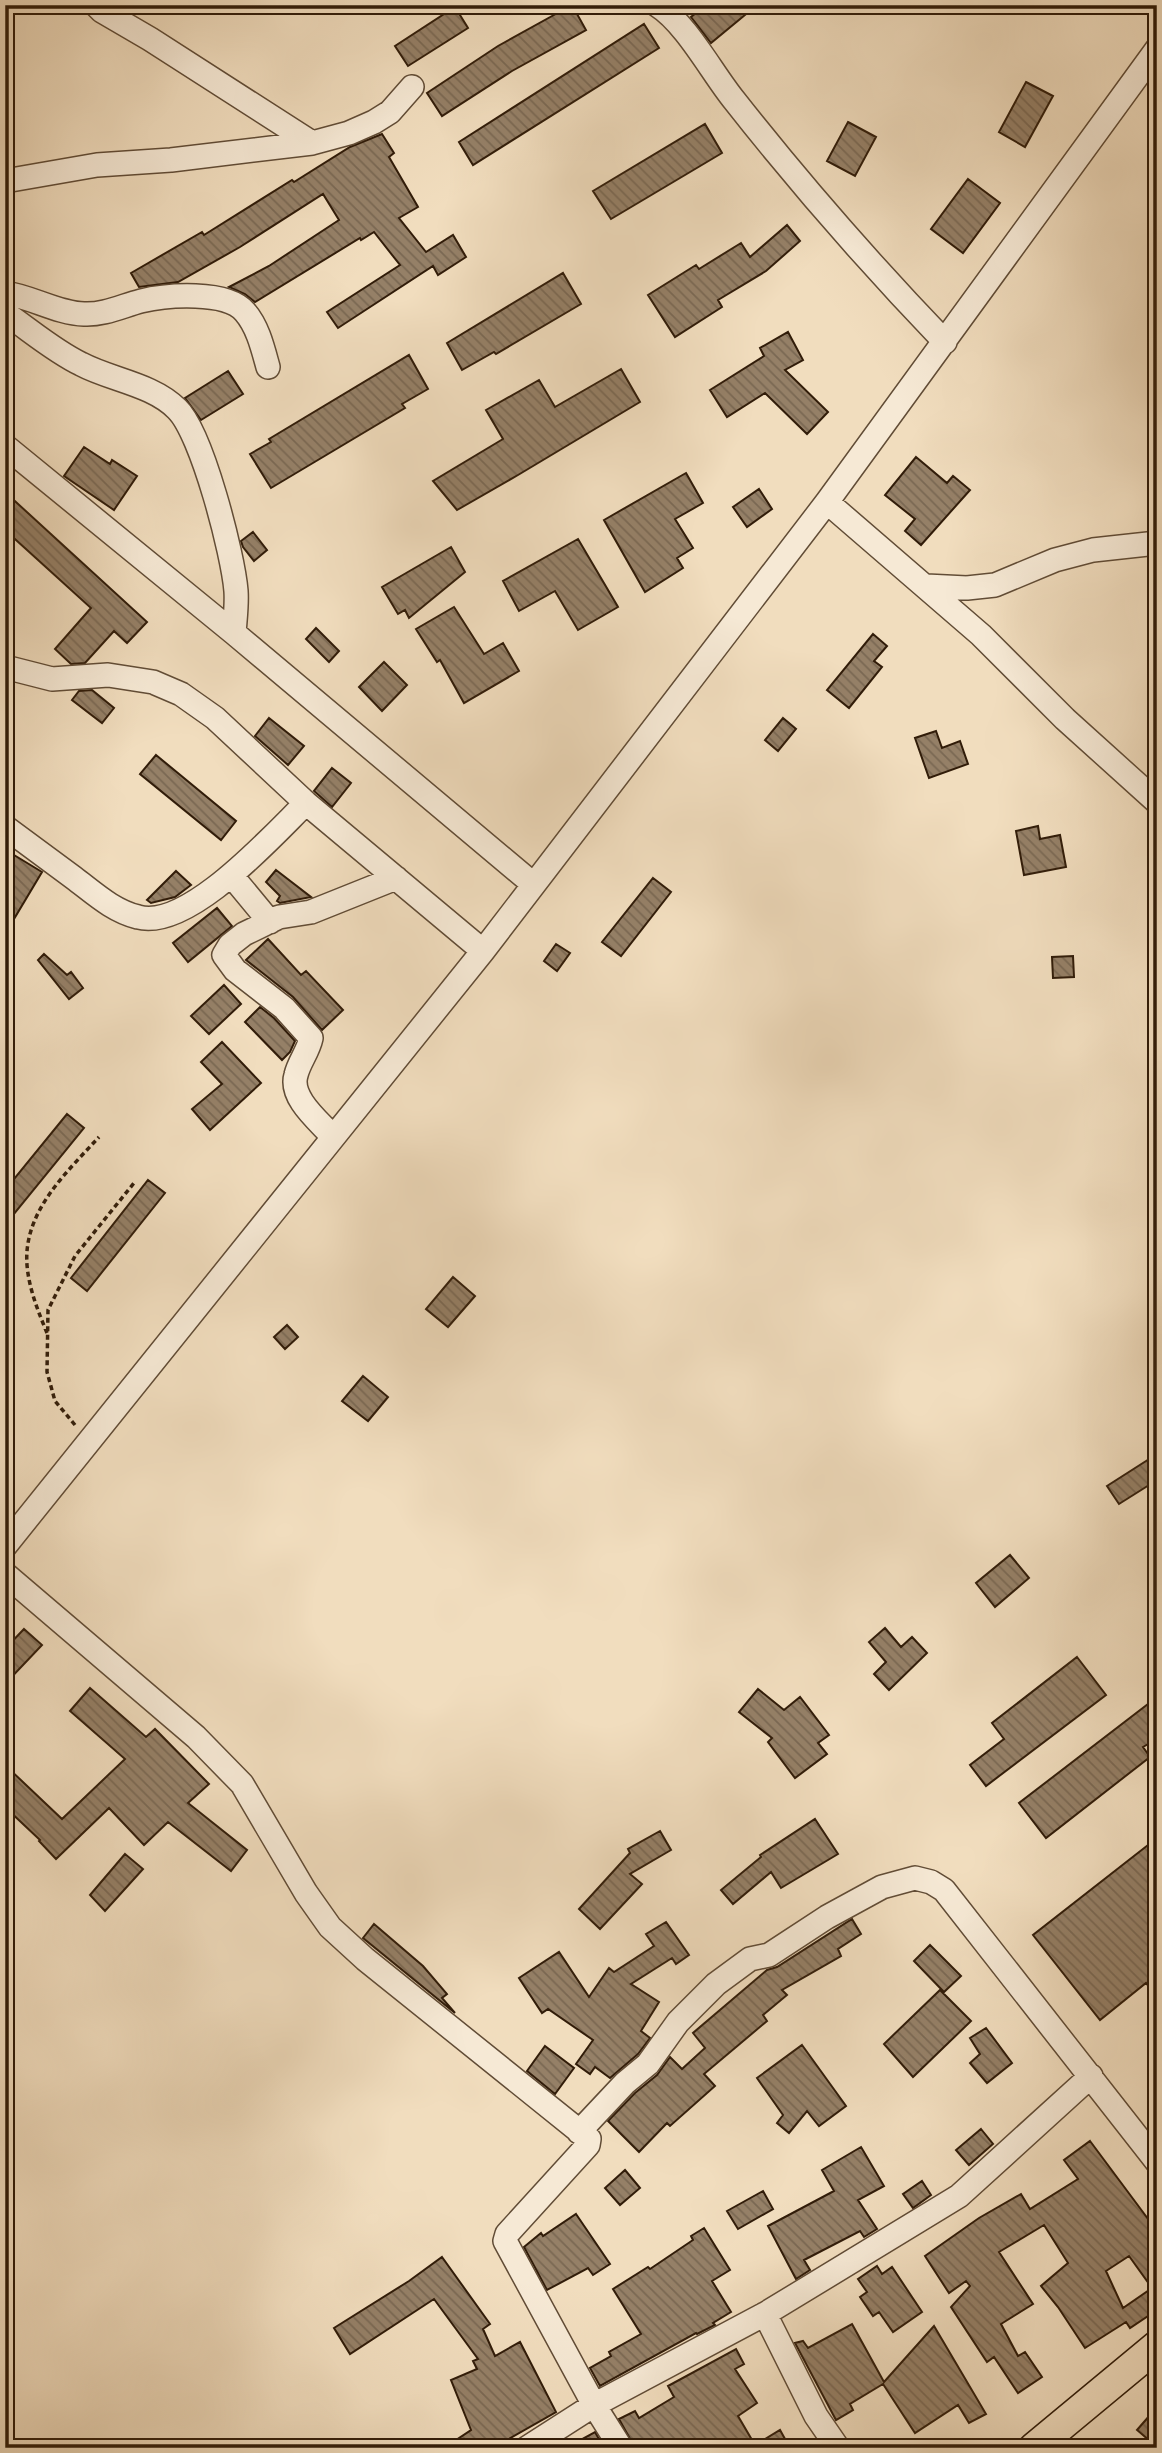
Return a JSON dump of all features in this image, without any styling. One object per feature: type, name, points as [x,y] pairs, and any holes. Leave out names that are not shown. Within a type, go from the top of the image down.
[{"type":"main road","points":[[1034,2448],[1157,2346]]},
{"type":"street","points":[[96,5],[312,143]]},
{"type":"street","points":[[657,5],[666,11],[693,43],[733,99],[824,209],[945,342]]},
{"type":"street","points":[[5,1546],[483,951],[827,502],[1157,49]]},
{"type":"street","points":[[5,181],[97,165],[171,160],[312,143],[349,133],[374,122],[390,112],[412,87]]},
{"type":"street","points":[[5,293],[83,314],[108,312],[164,296],[200,296],[223,300],[244,310],[258,336],[268,366]]},
{"type":"street","points":[[5,313],[80,364],[151,393],[176,408],[189,424],[220,517],[232,564],[236,593],[234,633]]},
{"type":"street","points":[[5,446],[234,633],[533,884]]},
{"type":"street","points":[[827,502],[981,635],[1065,719],[1157,802]]},
{"type":"street","points":[[926,586],[967,588],[995,585],[1055,560],[1128,545],[1157,543]]},
{"type":"street","points":[[5,667],[52,678],[108,675],[153,682],[181,694],[215,718],[306,803],[483,951]]},
{"type":"street","points":[[5,827],[115,909],[141,919],[161,916],[194,904],[231,875],[306,803]]},
{"type":"street","points":[[231,875],[270,922]]},
{"type":"street","points":[[333,1137],[300,1100],[294,1080],[311,1038],[284,1008],[235,970],[225,956],[230,946],[244,934],[279,917],[311,912],[396,878]]},
{"type":"street","points":[[5,1574],[196,1737],[242,1784],[276,1845],[330,1927],[365,1959],[589,2139],[588,2145],[508,2234],[505,2241],[594,2405],[621,2448]]},
{"type":"street","points":[[579,2132],[625,2083],[648,2064],[678,2022],[716,1984],[750,1959],[769,1955],[827,1917],[882,1887],[915,1878],[931,1882],[944,1890],[1157,2162]]},
{"type":"street","points":[[527,2448],[594,2405],[765,2314],[960,2196],[1091,2076]]},
{"type":"street","points":[[765,2314],[816,2416],[838,2448]]},
{"type":"path","points":[[47,1335],[34,1301],[27,1264],[31,1226],[53,1186],[99,1137]]},
{"type":"path","points":[[90,1438],[55,1401],[47,1372],[48,1310],[75,1255],[134,1184]]},
{"type":"building","points":[[572,5],[586,30],[512,71],[442,116],[427,93],[498,46]]},
{"type":"building","points":[[706,5],[757,5],[711,43],[691,17]]},
{"type":"building","points":[[455,7],[468,28],[408,66],[395,46]]},
{"type":"building","points":[[644,24],[659,48],[473,165],[459,142]]},
{"type":"building","points":[[1026,82],[1053,96],[1025,147],[999,132]]},
{"type":"building","points":[[848,122],[876,137],[855,176],[827,161]]},
{"type":"building","points":[[705,124],[722,153],[611,219],[593,191]]},
{"type":"building","points":[[382,134],[394,153],[389,157],[418,207],[399,218],[426,252],[453,235],[466,257],[438,275],[433,266],[338,328],[327,312],[400,265],[374,232],[255,302],[229,287],[269,266],[339,220],[323,194],[240,247],[178,282],[139,287],[131,273],[202,232],[204,235],[350,147]]},
{"type":"building","points":[[968,179],[1000,203],[963,253],[931,229]]},
{"type":"building","points":[[787,225],[800,241],[766,271],[718,300],[722,307],[675,337],[648,295],[696,265],[699,269],[741,243],[750,257]]},
{"type":"building","points":[[563,273],[581,304],[496,354],[494,352],[462,370],[447,343]]},
{"type":"building","points":[[788,332],[803,360],[785,370],[828,412],[807,434],[765,393],[727,417],[710,390],[764,356],[760,348]]},
{"type":"building","points":[[409,355],[428,389],[402,404],[405,408],[271,488],[250,454],[271,442],[269,439]]},
{"type":"building","points":[[621,369],[640,402],[518,475],[457,510],[433,481],[503,439],[486,410],[539,380],[555,407]]},
{"type":"building","points":[[228,371],[243,394],[201,420],[185,398]]},
{"type":"building","points":[[84,447],[110,464],[112,460],[137,476],[114,510],[64,476]]},
{"type":"building","points":[[916,457],[947,483],[953,476],[970,490],[921,545],[905,531],[915,519],[885,495]]},
{"type":"building","points":[[686,473],[703,503],[675,519],[693,548],[677,558],[683,568],[645,592],[604,520]]},
{"type":"building","points":[[759,489],[772,509],[747,527],[733,507]]},
{"type":"building","points":[[5,492],[147,622],[127,643],[114,631],[85,663],[71,664],[55,649],[91,608],[5,530]]},
{"type":"building","points":[[253,532],[267,550],[254,561],[241,541]]},
{"type":"building","points":[[578,539],[618,607],[578,630],[555,591],[519,611],[503,581]]},
{"type":"building","points":[[451,547],[465,572],[409,618],[405,610],[398,614],[382,587]]},
{"type":"building","points":[[454,607],[484,654],[503,643],[519,671],[464,703],[440,660],[437,662],[416,629]]},
{"type":"building","points":[[316,628],[339,651],[329,662],[306,639]]},
{"type":"building","points":[[873,634],[887,646],[874,661],[882,667],[849,708],[827,690]]},
{"type":"building","points":[[384,662],[407,685],[382,711],[359,687]]},
{"type":"building","points":[[92,690],[114,708],[102,723],[72,700],[79,691]]},
{"type":"building","points":[[269,718],[304,746],[288,765],[255,736]]},
{"type":"building","points":[[783,718],[796,729],[778,751],[765,740]]},
{"type":"building","points":[[936,731],[942,748],[960,741],[968,764],[929,778],[915,738]]},
{"type":"building","points":[[156,755],[236,821],[221,840],[140,774]]},
{"type":"building","points":[[332,768],[351,783],[332,807],[314,791]]},
{"type":"building","points":[[1038,826],[1040,839],[1060,835],[1066,867],[1024,875],[1016,831]]},
{"type":"building","points":[[14,855],[42,872],[5,934],[5,869]]},
{"type":"building","points":[[276,870],[311,897],[280,903],[277,901],[280,896],[266,882]]},
{"type":"building","points":[[176,871],[191,885],[175,897],[151,903],[147,900]]},
{"type":"building","points":[[653,878],[671,892],[621,956],[602,942]]},
{"type":"building","points":[[217,908],[232,926],[188,962],[173,943]]},
{"type":"building","points":[[268,939],[301,975],[306,971],[343,1010],[322,1030],[293,997],[246,960]]},
{"type":"building","points":[[556,944],[570,953],[557,971],[544,961]]},
{"type":"building","points":[[44,954],[67,975],[71,972],[83,988],[69,999],[38,960]]},
{"type":"building","points":[[1073,956],[1074,977],[1053,978],[1052,957]]},
{"type":"building","points":[[224,985],[241,1004],[209,1034],[191,1016]]},
{"type":"building","points":[[260,1007],[295,1041],[282,1060],[245,1022]]},
{"type":"building","points":[[222,1042],[261,1083],[210,1130],[192,1109],[222,1084],[201,1062]]},
{"type":"building","points":[[67,1114],[84,1128],[5,1225],[5,1190]]},
{"type":"building","points":[[148,1180],[165,1193],[87,1291],[71,1278]]},
{"type":"building","points":[[453,1277],[475,1296],[448,1327],[426,1309]]},
{"type":"building","points":[[287,1325],[298,1337],[285,1349],[274,1337]]},
{"type":"building","points":[[363,1376],[388,1397],[368,1421],[342,1401]]},
{"type":"building","points":[[1157,1454],[1157,1480],[1119,1504],[1107,1486]]},
{"type":"building","points":[[1010,1555],[1029,1578],[995,1607],[976,1583]]},
{"type":"building","points":[[885,1628],[901,1647],[912,1637],[927,1653],[889,1690],[874,1674],[886,1662],[869,1642]]},
{"type":"building","points":[[24,1629],[42,1645],[5,1684],[5,1649]]},
{"type":"building","points":[[1077,1657],[1106,1695],[986,1786],[970,1765],[1004,1739],[992,1723]]},
{"type":"building","points":[[90,1688],[146,1737],[155,1729],[209,1784],[188,1803],[247,1850],[231,1871],[168,1822],[144,1845],[109,1808],[56,1859],[5,1807],[5,1765],[62,1819],[125,1759],[70,1711]]},
{"type":"building","points":[[758,1689],[784,1710],[800,1697],[829,1735],[818,1743],[827,1754],[795,1778],[768,1742],[772,1738],[739,1712]]},
{"type":"building","points":[[1148,1704],[1157,1720],[1157,1739],[1143,1747],[1150,1757],[1046,1838],[1019,1803]]},
{"type":"building","points":[[815,1819],[838,1854],[781,1888],[771,1872],[733,1904],[721,1890],[761,1857],[760,1855]]},
{"type":"building","points":[[660,1831],[671,1850],[630,1874],[642,1884],[600,1929],[579,1909],[630,1853],[628,1849]]},
{"type":"building","points":[[1157,1838],[1157,1997],[1146,1983],[1100,2020],[1033,1935]]},
{"type":"building","points":[[125,1854],[143,1869],[105,1911],[90,1895]]},
{"type":"building","points":[[852,1919],[861,1934],[838,1949],[841,1956],[782,1990],[787,1995],[763,2015],[767,2021],[704,2074],[715,2086],[670,2126],[667,2123],[639,2152],[608,2121],[657,2075],[670,2057],[682,2069],[705,2048],[693,2033],[767,1970],[777,1967]]},
{"type":"building","points":[[666,1922],[689,1955],[676,1964],[672,1958],[631,1984],[659,2002],[641,2031],[650,2038],[638,2054],[610,2078],[595,2067],[590,2074],[576,2064],[593,2040],[548,2009],[542,2013],[519,1978],[559,1952],[589,1997],[609,1968],[614,1972],[654,1946],[646,1934]]},
{"type":"building","points":[[374,1924],[423,1966],[447,1994],[442,1998],[455,2013],[363,1938]]},
{"type":"building","points":[[930,1945],[961,1976],[944,1992],[914,1961]]},
{"type":"building","points":[[940,1990],[971,2021],[913,2077],[884,2044]]},
{"type":"building","points":[[986,2028],[1012,2063],[987,2083],[970,2063],[980,2054],[970,2038]]},
{"type":"building","points":[[802,2045],[846,2106],[819,2126],[807,2111],[789,2133],[777,2123],[783,2115],[757,2078]]},
{"type":"building","points":[[545,2046],[574,2068],[555,2094],[527,2071]]},
{"type":"building","points":[[981,2129],[993,2144],[969,2165],[956,2150]]},
{"type":"building","points":[[1090,2141],[1157,2231],[1157,2310],[1130,2328],[1126,2322],[1085,2348],[1041,2286],[1068,2263],[1044,2225],[999,2252],[1033,2304],[1001,2324],[1018,2356],[1025,2352],[1042,2377],[1018,2393],[994,2357],[987,2362],[951,2307],[970,2286],[966,2281],[949,2293],[925,2256],[979,2218],[1021,2194],[1030,2209],[1078,2179],[1064,2160]],"holes":[[[1129,2256],[1152,2288],[1123,2308],[1106,2271]]]},
{"type":"building","points":[[861,2147],[884,2186],[858,2200],[877,2229],[864,2237],[860,2231],[804,2260],[810,2270],[796,2279],[768,2226],[834,2191],[822,2170]]},
{"type":"building","points":[[625,2170],[640,2188],[620,2205],[605,2188]]},
{"type":"building","points":[[922,2181],[931,2195],[913,2208],[903,2194]]},
{"type":"building","points":[[763,2191],[773,2209],[738,2229],[727,2211]]},
{"type":"building","points":[[576,2214],[610,2264],[593,2275],[588,2268],[547,2290],[524,2247],[541,2233],[543,2236]]},
{"type":"building","points":[[704,2228],[730,2270],[712,2281],[731,2312],[713,2323],[715,2325],[600,2386],[590,2368],[611,2356],[609,2352],[641,2334],[613,2289],[648,2267],[650,2269],[693,2240],[691,2236]]},
{"type":"building","points":[[442,2257],[490,2324],[483,2329],[495,2356],[520,2342],[556,2412],[493,2448],[444,2448],[471,2430],[451,2380],[477,2369],[473,2361],[478,2359],[434,2299],[350,2354],[334,2328]]},
{"type":"building","points":[[877,2266],[882,2274],[892,2267],[922,2312],[893,2332],[879,2312],[873,2316],[860,2297],[867,2292],[858,2279]]},
{"type":"building","points":[[852,2324],[884,2382],[934,2326],[986,2414],[969,2423],[958,2405],[915,2433],[883,2384],[850,2404],[853,2410],[836,2420],[795,2343],[803,2341],[808,2348]]},
{"type":"building","points":[[736,2349],[744,2364],[735,2369],[757,2403],[738,2416],[755,2445],[780,2430],[790,2448],[635,2448],[619,2419],[635,2411],[639,2418],[674,2397],[668,2386]]},
{"type":"building","points":[[1157,2407],[1157,2447],[1137,2430]]},
{"type":"building","points":[[595,2432],[604,2448],[566,2448]]}]
